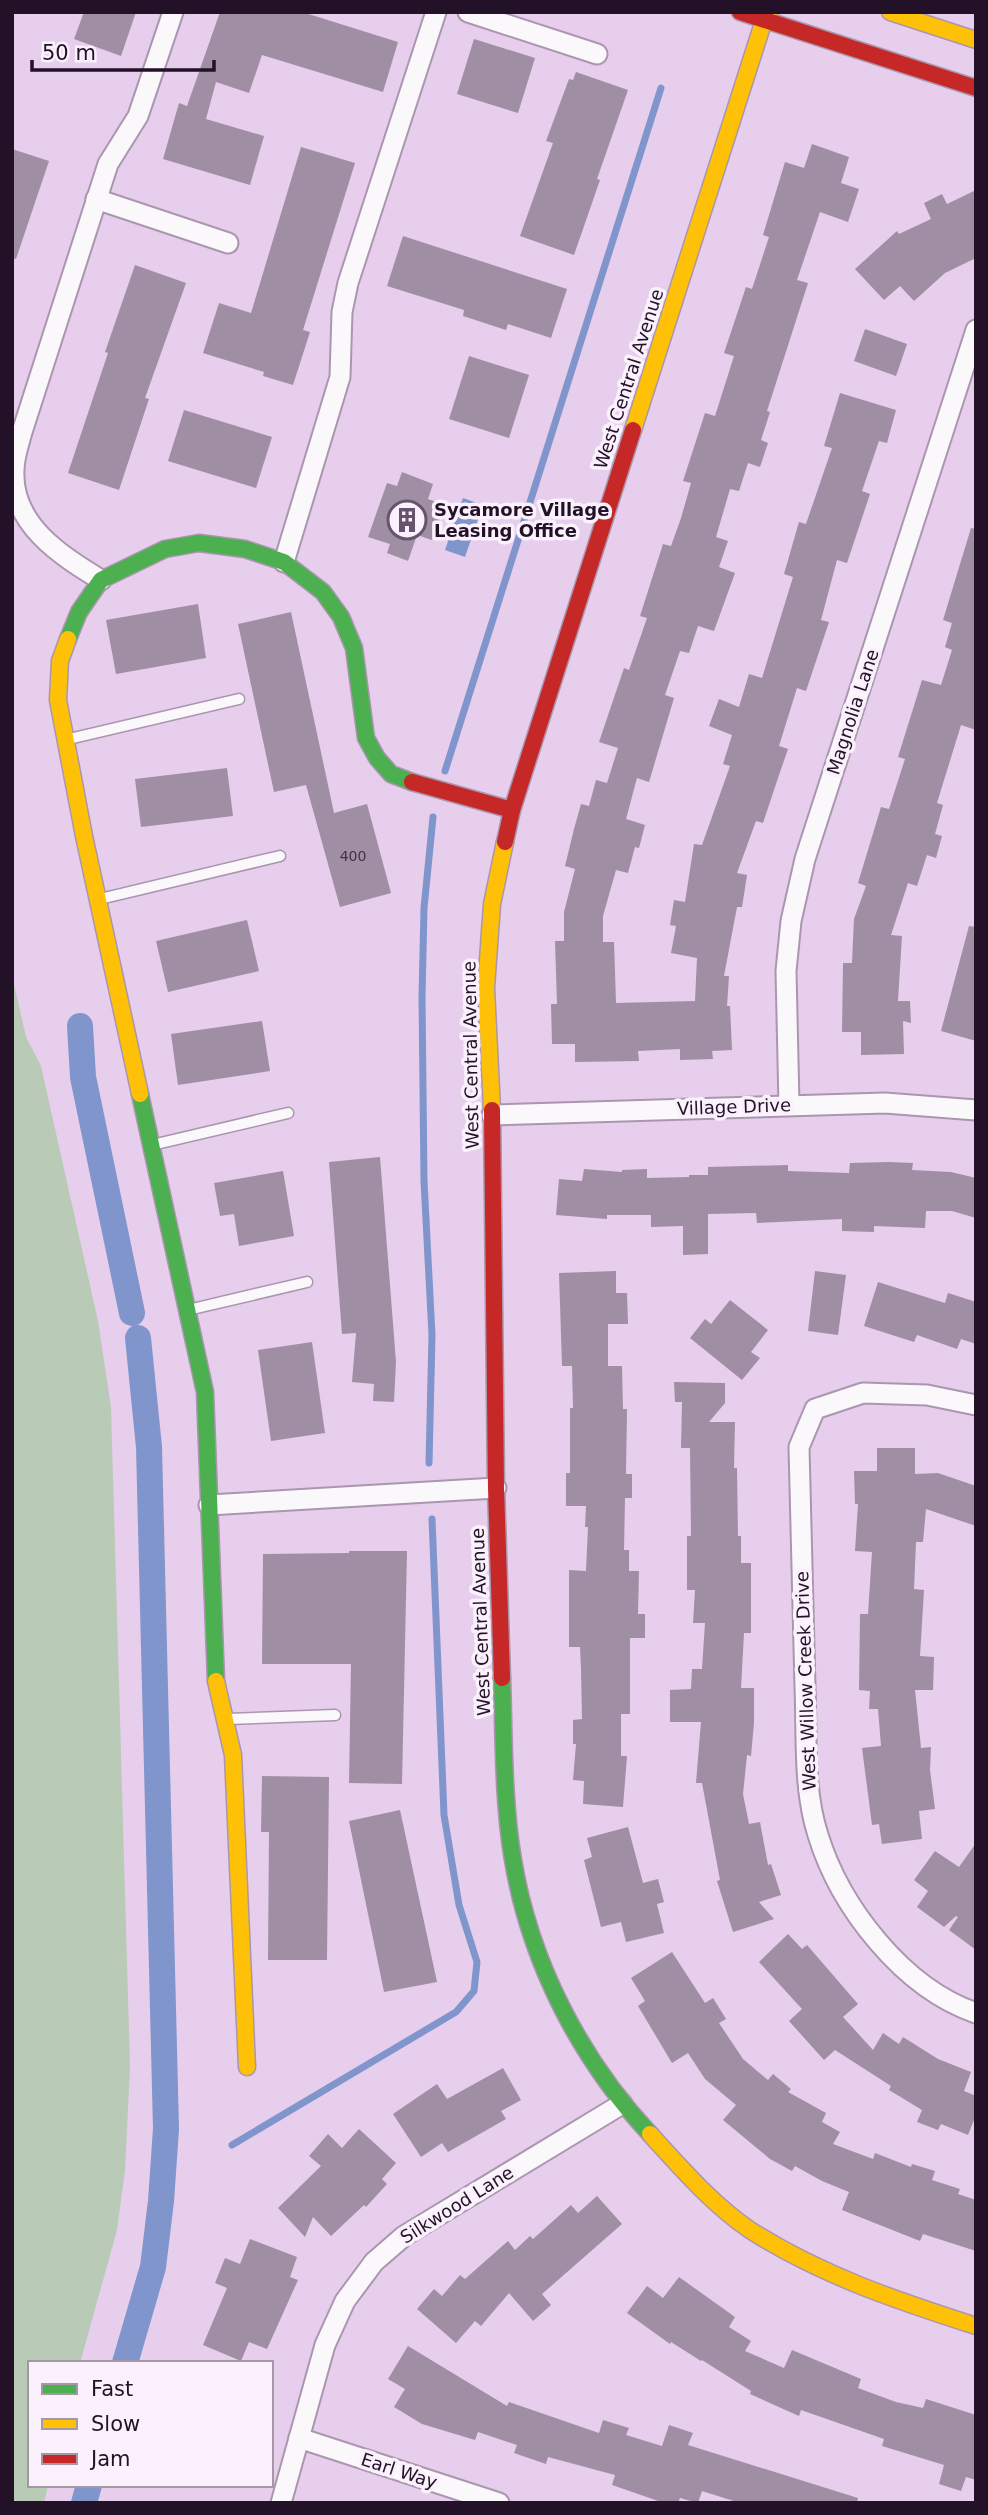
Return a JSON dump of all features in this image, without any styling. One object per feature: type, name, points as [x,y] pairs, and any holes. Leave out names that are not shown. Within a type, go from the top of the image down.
[{"type":"street","points":[[101,580],[62,556],[31,527],[16,494],[14,469],[22,432],[108,164],[138,116],[173,12]]},
{"type":"street","points":[[284,562],[340,377],[342,312],[348,283],[436,12]]},
{"type":"street","points":[[468,12],[597,54]]},
{"type":"street","points":[[740,12],[765,15],[976,88]]},
{"type":"street","points":[[890,12],[976,40]]},
{"type":"street","name":"West Central Avenue","points":[[765,15],[512,810],[492,904],[486,988],[492,1115],[496,1488],[505,1775],[513,1860],[531,1935],[554,1989],[587,2054],[622,2104],[698,2186],[749,2229],[817,2268],[894,2300],[976,2326]]},
{"type":"street","points":[[96,200],[228,243]]},
{"type":"street","name":"Magnolia Lane","points":[[789,1105],[786,971],[791,922],[805,859],[976,330]]},
{"type":"street","points":[[247,2067],[233,1755],[216,1688],[205,1392],[98,900],[58,700],[60,661],[79,612],[101,580],[165,549],[199,543],[245,549],[284,562],[323,592],[341,617],[354,648],[366,738],[377,758],[391,774],[423,787],[512,810]]},
{"type":"street","name":"Village Drive","points":[[492,1115],[885,1103],[976,1110]]},
{"type":"street","name":"West Willow Creek Drive","points":[[976,1405],[927,1395],[863,1393],[816,1409],[799,1447],[808,1778],[817,1833],[834,1879],[858,1917],[887,1952],[921,1983],[976,2013]]},
{"type":"street","points":[[209,1505],[496,1488]]},
{"type":"street","name":"Silkwood Lane","points":[[281,2503],[325,2345],[345,2301],[374,2262],[404,2236],[622,2104]]},
{"type":"street","name":"Earl Way","points":[[299,2438],[499,2503]]},
{"type":"lane","points":[[66,740],[239,699]]},
{"type":"lane","points":[[98,900],[280,856]]},
{"type":"lane","points":[[151,1145],[288,1113]]},
{"type":"lane","points":[[187,1310],[307,1282]]},
{"type":"lane","points":[[224,1720],[335,1715]]},
{"type":"green space","points":[[12,975],[26,1037],[41,1066],[98,1321],[111,1407],[130,2067],[125,2170],[117,2230],[81,2361],[28,2361],[28,2487],[48,2487],[44,2503],[12,2503]]},
{"type":"water","points":[[463,498],[483,505],[465,557],[445,550]]},
{"type":"building","points":[[84,12],[136,12],[121,56],[74,39]]},
{"type":"building","points":[[220,12],[302,12],[398,42],[383,92],[262,55],[249,93],[216,82],[206,119],[264,136],[250,185],[163,159],[179,103],[187,106]]},
{"type":"building","points":[[474,39],[535,58],[518,113],[457,94]]},
{"type":"building","points":[[576,72],[628,90],[574,255],[520,236],[553,143],[546,141],[569,79],[573,80]]},
{"type":"building","points":[[812,144],[849,157],[841,183],[859,189],[848,222],[820,212],[797,280],[808,283],[767,411],[770,412],[761,440],[768,443],[760,467],[748,463],[739,491],[730,489],[716,537],[728,541],[719,567],[735,573],[714,631],[698,626],[689,653],[680,651],[665,695],[674,698],[649,782],[637,778],[626,819],[645,825],[639,848],[635,847],[628,873],[616,870],[603,916],[603,942],[614,942],[616,1003],[695,1001],[697,958],[671,953],[676,926],[670,925],[674,900],[685,902],[694,844],[702,845],[730,766],[723,764],[732,735],[709,726],[719,699],[739,707],[749,674],[762,678],[793,577],[784,574],[799,522],[806,524],[832,448],[824,446],[840,393],[896,410],[887,443],[879,441],[862,491],[870,494],[847,563],[837,560],[821,620],[829,622],[806,691],[797,688],[779,746],[788,749],[763,823],[756,821],[737,873],[747,875],[742,907],[737,907],[724,976],[729,976],[727,1006],[730,1006],[732,1050],[712,1051],[713,1059],[680,1060],[680,1049],[638,1051],[639,1061],[575,1062],[575,1044],[552,1044],[551,1004],[557,1004],[555,941],[564,941],[564,912],[575,869],[565,866],[574,829],[581,804],[589,806],[596,780],[607,783],[618,748],[599,742],[624,668],[629,670],[647,618],[640,616],[663,544],[671,546],[681,518],[691,483],[683,481],[705,413],[715,416],[734,356],[724,353],[746,287],[752,289],[769,237],[763,235],[785,162],[804,168]]},
{"type":"building","points":[[301,147],[355,163],[303,330],[310,332],[293,385],[263,376],[264,372],[203,353],[219,303],[251,313]]},
{"type":"building","points":[[12,149],[49,161],[16,259],[12,258]]},
{"type":"building","points":[[976,190],[976,258],[945,273],[914,301],[900,286],[884,300],[855,269],[897,231],[899,234],[931,219],[924,203],[942,194],[947,204]]},
{"type":"building","points":[[403,236],[567,289],[551,338],[508,324],[506,330],[463,316],[464,310],[387,286]]},
{"type":"building","points":[[135,265],[186,283],[145,398],[149,399],[119,490],[68,473]]},
{"type":"building","points":[[865,329],[907,344],[896,376],[854,361]]},
{"type":"building","points":[[469,356],[529,375],[509,438],[449,419]]},
{"type":"building","points":[[184,410],[272,437],[256,488],[168,461]]},
{"type":"building","name":"Sycamore Village Leasing Office","points":[[402,472],[433,484],[428,499],[445,505],[432,540],[417,535],[408,561],[387,553],[390,544],[368,537],[387,483],[397,486]]},
{"type":"building","points":[[971,528],[976,529],[976,730],[961,725],[937,803],[943,805],[935,834],[942,836],[936,858],[927,855],[917,886],[908,883],[891,935],[902,936],[898,1001],[910,1001],[911,1023],[903,1021],[904,1054],[861,1055],[861,1032],[842,1032],[843,963],[852,963],[854,919],[866,886],[858,883],[881,807],[889,809],[905,759],[898,757],[922,680],[941,685],[952,650],[945,647],[952,623],[943,620]]},
{"type":"building","points":[[198,604],[206,658],[116,674],[106,620]]},
{"type":"building","points":[[291,612],[334,813],[367,804],[391,893],[340,907],[306,785],[274,792],[238,624]]},
{"type":"building","points":[[227,768],[233,816],[141,827],[135,779]]},
{"type":"building","points":[[247,920],[259,971],[168,992],[156,941]]},
{"type":"building","points":[[969,926],[976,927],[976,1041],[941,1031]]},
{"type":"building","points":[[262,1021],[270,1071],[178,1085],[171,1034]]},
{"type":"building","points":[[380,1157],[396,1362],[394,1402],[373,1401],[374,1384],[352,1382],[356,1333],[342,1334],[329,1162]]},
{"type":"building","points":[[850,1163],[913,1163],[912,1170],[951,1172],[976,1178],[976,1218],[952,1211],[926,1211],[925,1228],[874,1226],[874,1232],[842,1231],[842,1219],[757,1223],[756,1213],[708,1214],[708,1254],[683,1255],[683,1226],[651,1227],[651,1215],[607,1215],[607,1219],[556,1215],[559,1179],[582,1181],[584,1169],[622,1172],[647,1169],[647,1178],[708,1175],[708,1167],[788,1165],[788,1171],[849,1173]]},
{"type":"building","points":[[283,1171],[294,1236],[239,1246],[234,1214],[220,1216],[214,1183]]},
{"type":"building","points":[[616,1271],[616,1293],[627,1293],[628,1324],[608,1324],[608,1366],[622,1366],[623,1409],[627,1409],[626,1474],[632,1474],[632,1498],[625,1498],[624,1550],[629,1550],[629,1571],[639,1571],[638,1614],[645,1614],[645,1638],[630,1638],[630,1714],[621,1714],[621,1756],[627,1756],[623,1807],[583,1804],[584,1781],[573,1780],[576,1744],[573,1744],[573,1720],[582,1719],[580,1647],[569,1647],[569,1570],[586,1571],[588,1527],[585,1527],[586,1506],[566,1506],[566,1473],[570,1473],[570,1408],[573,1408],[572,1366],[562,1366],[559,1273]]},
{"type":"building","points":[[815,1271],[846,1275],[838,1335],[808,1331]]},
{"type":"building","points":[[878,1282],[945,1303],[948,1293],[976,1302],[976,1344],[961,1339],[957,1349],[917,1335],[914,1342],[864,1326]]},
{"type":"building","points":[[730,1300],[768,1330],[751,1352],[760,1358],[742,1380],[690,1338],[705,1319],[711,1324]]},
{"type":"building","points":[[312,1342],[325,1433],[271,1441],[258,1350]]},
{"type":"building","points":[[674,1382],[725,1383],[725,1403],[709,1422],[735,1422],[734,1468],[737,1468],[741,1563],[751,1563],[751,1633],[744,1633],[741,1688],[754,1688],[754,1723],[743,1794],[749,1824],[760,1822],[768,1865],[771,1864],[781,1895],[759,1902],[774,1919],[733,1932],[717,1881],[720,1880],[702,1783],[696,1783],[701,1722],[670,1722],[670,1690],[691,1689],[692,1669],[702,1669],[705,1623],[693,1623],[695,1590],[687,1590],[687,1536],[691,1536],[690,1448],[681,1448],[682,1402],[675,1402]]},
{"type":"building","points":[[877,1448],[915,1448],[915,1474],[938,1473],[976,1486],[976,1526],[926,1509],[923,1542],[916,1542],[914,1589],[924,1590],[920,1656],[934,1657],[933,1690],[915,1690],[921,1748],[931,1747],[930,1770],[935,1809],[919,1811],[922,1839],[882,1844],[879,1824],[872,1825],[862,1748],[881,1746],[878,1709],[869,1709],[870,1691],[859,1690],[860,1614],[868,1614],[872,1552],[855,1551],[858,1504],[855,1504],[854,1471],[877,1471]]},
{"type":"building","points":[[407,1551],[402,1784],[349,1783],[351,1664],[262,1664],[263,1554]]},
{"type":"building","points":[[262,1776],[329,1777],[327,1960],[268,1960],[269,1832],[261,1832]]},
{"type":"building","points":[[400,1810],[437,1982],[384,1992],[349,1821]]},
{"type":"building","points":[[628,1827],[643,1883],[658,1879],[664,1902],[657,1904],[664,1933],[626,1942],[621,1922],[601,1927],[584,1860],[592,1857],[587,1838]]},
{"type":"building","points":[[976,1843],[976,1950],[949,1930],[958,1917],[944,1927],[917,1907],[928,1891],[914,1880],[935,1851],[959,1867]]},
{"type":"building","points":[[788,1934],[802,1949],[807,1945],[858,2004],[843,2017],[873,2050],[883,2033],[899,2044],[903,2037],[938,2059],[971,2072],[964,2091],[976,2096],[976,2115],[968,2135],[941,2124],[938,2130],[917,2122],[922,2110],[889,2090],[891,2086],[835,2050],[824,2060],[789,2021],[802,2009],[759,1962]]},
{"type":"building","points":[[672,1952],[705,2003],[713,1998],[726,2019],[719,2023],[743,2059],[768,2080],[773,2074],[791,2089],[788,2092],[826,2113],[822,2122],[840,2132],[833,2144],[873,2159],[875,2153],[911,2167],[912,2164],[935,2171],[932,2180],[960,2189],[958,2194],[976,2200],[976,2251],[923,2234],[920,2241],[842,2210],[849,2192],[795,2166],[792,2171],[770,2159],[723,2120],[736,2105],[705,2079],[688,2053],[672,2063],[638,2006],[645,2001],[631,1978]]},
{"type":"building","points":[[503,2068],[521,2100],[501,2111],[506,2119],[448,2152],[442,2143],[421,2157],[393,2114],[437,2084],[447,2099]]},
{"type":"building","points":[[359,2129],[396,2163],[382,2179],[387,2184],[366,2207],[364,2205],[331,2236],[313,2217],[305,2237],[278,2208],[321,2166],[309,2156],[328,2134],[342,2148]]},
{"type":"building","points":[[597,2196],[622,2224],[542,2294],[551,2305],[533,2321],[509,2293],[481,2326],[475,2321],[456,2343],[417,2309],[434,2289],[442,2296],[460,2275],[465,2279],[508,2241],[515,2250],[530,2236],[533,2239],[571,2205],[578,2213]]},
{"type":"building","points":[[250,2239],[297,2257],[290,2277],[298,2280],[267,2349],[249,2342],[241,2361],[203,2345],[227,2288],[215,2283],[225,2258],[240,2264]]},
{"type":"building","points":[[679,2277],[735,2317],[729,2327],[751,2341],[745,2351],[784,2368],[792,2350],[861,2379],[858,2388],[896,2402],[923,2408],[926,2399],[976,2415],[976,2480],[966,2477],[961,2491],[939,2484],[944,2465],[882,2446],[884,2439],[801,2410],[799,2416],[750,2394],[751,2391],[671,2342],[670,2344],[627,2313],[647,2286],[663,2298]]},
{"type":"building","points":[[408,2346],[507,2406],[509,2402],[599,2433],[603,2420],[629,2428],[626,2435],[662,2446],[669,2425],[693,2433],[688,2445],[858,2498],[857,2503],[740,2503],[702,2491],[698,2503],[680,2498],[678,2503],[664,2503],[612,2485],[615,2475],[548,2457],[546,2464],[514,2453],[517,2445],[478,2432],[475,2440],[422,2424],[394,2407],[405,2389],[388,2379]]},
{"type":"waterway","points":[[445,771],[661,88]]},
{"type":"waterway","points":[[429,1463],[432,1335],[424,1181],[422,997],[424,908],[433,817]]},
{"type":"waterway","points":[[80,1026],[83,1077],[132,1313]]},
{"type":"waterway","points":[[126,2361],[153,2267],[166,2129],[149,1447],[138,1338]]},
{"type":"waterway","points":[[232,2145],[456,2012],[474,1991],[477,1962],[459,1905],[444,1815],[432,1519]]},
{"type":"waterway","points":[[84,2503],[88,2487]]},
{"type":"traffic: fast","points":[[68,639],[79,612],[101,580],[165,549],[199,543],[245,549],[284,562],[323,592],[341,617],[354,648],[366,738],[377,758],[391,774],[412,782]]},
{"type":"traffic: fast","points":[[140,1094],[205,1392],[216,1681]]},
{"type":"traffic: fast","points":[[502,1678],[507,1815],[513,1860],[532,1935],[545,1972],[580,2041],[601,2074],[650,2134]]},
{"type":"traffic: slow","points":[[633,430],[764,20],[769,12]]},
{"type":"traffic: slow","points":[[890,12],[976,40]]},
{"type":"traffic: slow","points":[[68,639],[60,661],[58,700],[84,836],[140,1094]]},
{"type":"traffic: slow","points":[[492,1110],[486,988],[492,904],[505,842]]},
{"type":"traffic: slow","points":[[216,1681],[233,1755],[247,2067]]},
{"type":"traffic: slow","points":[[650,2134],[723,2209],[777,2246],[832,2274],[976,2326]]},
{"type":"traffic: jam","points":[[740,12],[976,88]]},
{"type":"traffic: jam","points":[[505,842],[512,810],[633,430]]},
{"type":"traffic: jam","points":[[412,782],[512,810]]},
{"type":"traffic: jam","points":[[492,1110],[496,1488],[502,1678]]},
{"type":"place","name":"Sycamore Village Leasing Office","points":[[407,520]]}]
